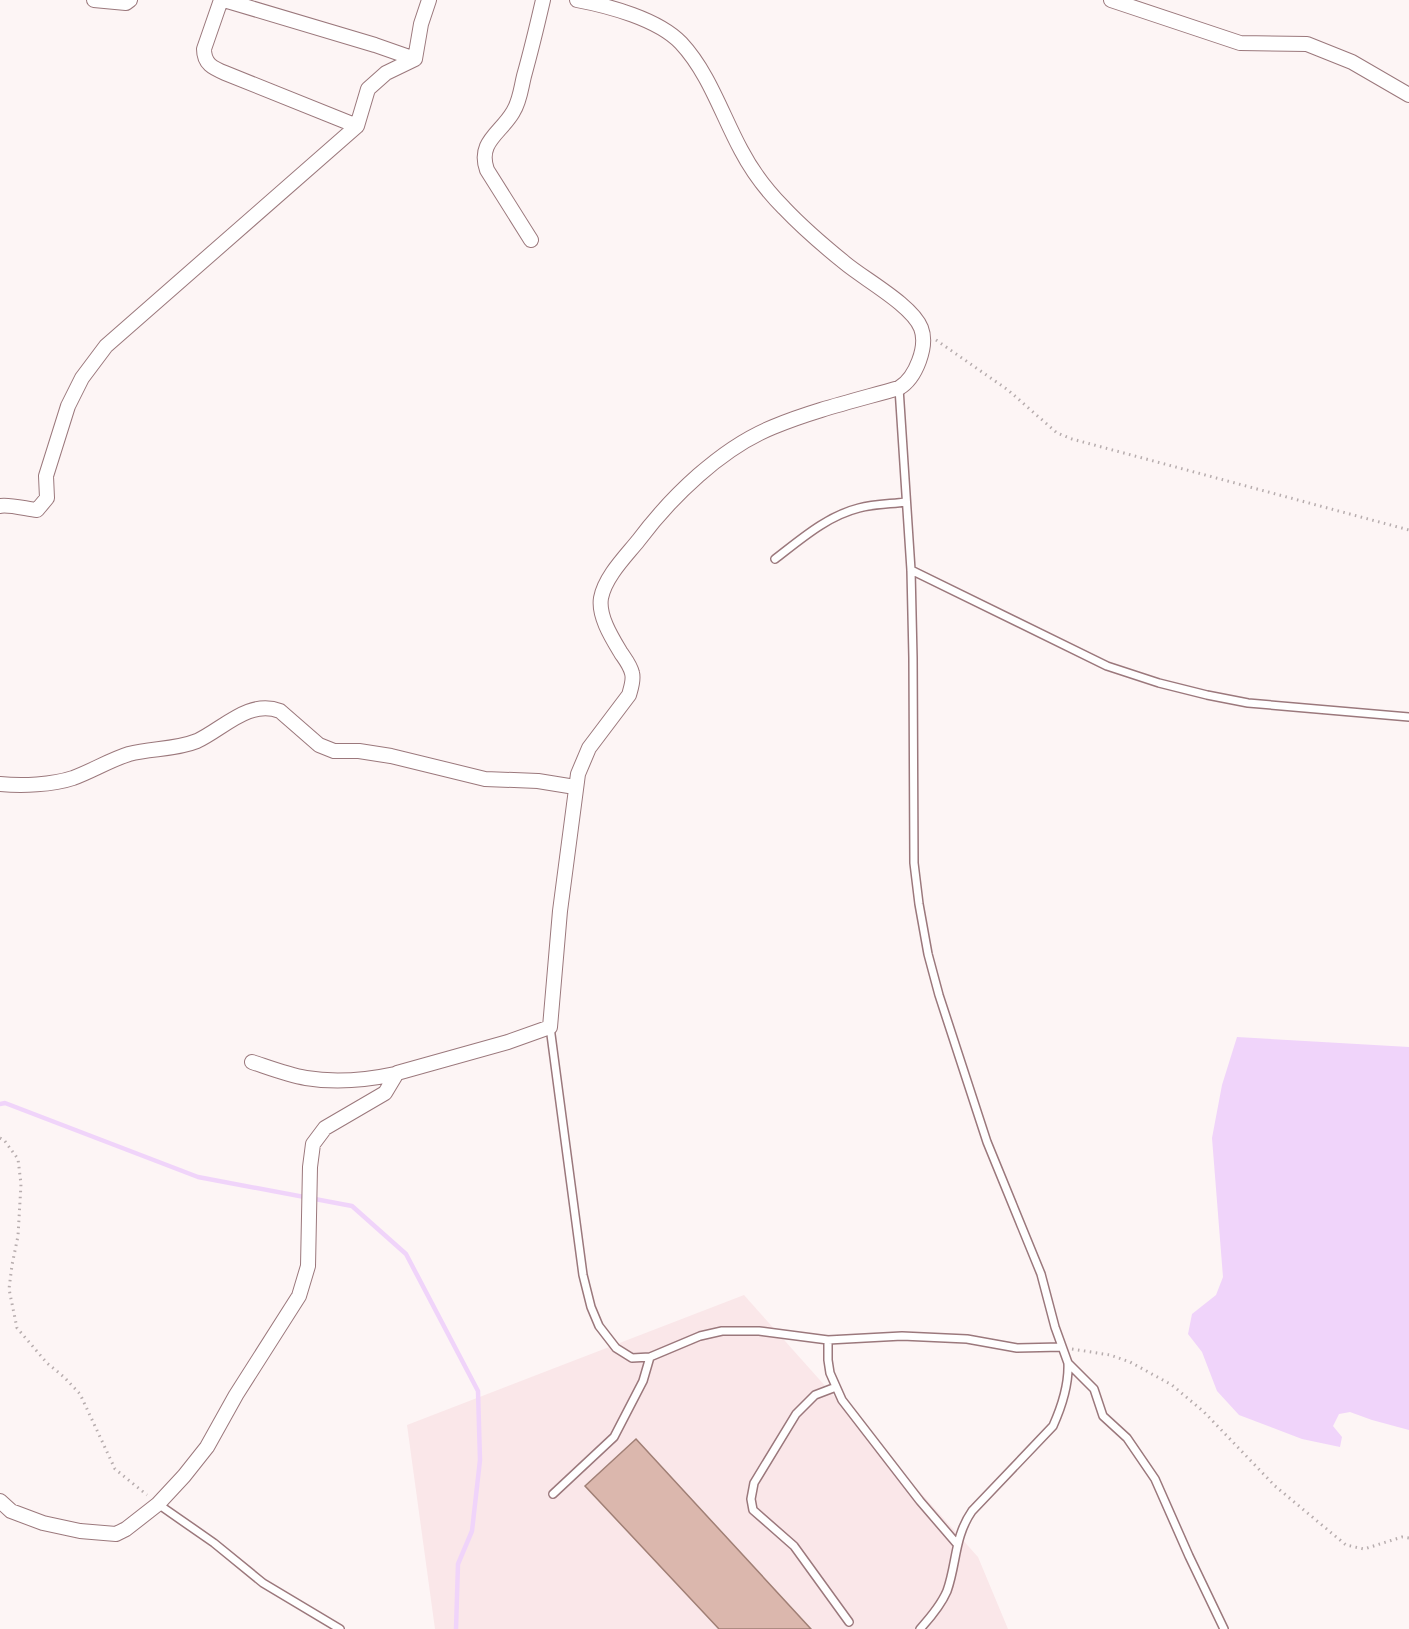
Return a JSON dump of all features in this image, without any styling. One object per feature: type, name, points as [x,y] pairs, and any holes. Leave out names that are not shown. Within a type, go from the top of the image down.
[{"type":"street","points":[[94,0],[126,3],[130,0]]},
{"type":"street","points":[[357,126],[208,64],[204,57],[204,50],[222,0],[415,59]]},
{"type":"street","points":[[415,59],[421,24],[429,0]]},
{"type":"street","points":[[531,240],[487,171],[484,160],[486,147],[518,104],[543,0]]},
{"type":"street","points":[[252,1062],[305,1078],[358,1080],[395,1074],[508,1042],[550,1027],[560,911],[575,787],[582,761],[589,748],[629,695],[632,686],[632,672],[601,610],[602,596],[616,568],[656,518],[707,468],[743,442],[762,432],[824,409],[899,388],[907,382],[915,369],[922,346],[922,330],[918,321],[799,223],[760,180],[742,151],[710,86],[681,43],[668,31],[644,20],[619,10],[577,0]]},
{"type":"street","points":[[1111,0],[1240,43],[1308,44],[1352,62],[1409,95]]},
{"type":"street","points":[[0,506],[7,504],[15,508],[37,510],[47,498],[46,476],[68,406],[82,378],[106,346],[357,126],[368,89],[386,73],[415,59]]},
{"type":"street","points":[[0,784],[66,780],[127,755],[172,748],[195,741],[258,707],[280,711],[319,745],[334,751],[359,751],[391,756],[485,779],[538,781],[575,787]]},
{"type":"street","points":[[1,1503],[24,1517],[80,1531],[116,1534],[158,1504],[184,1476],[207,1447],[236,1395],[299,1296],[308,1266],[310,1167],[313,1144],[325,1128],[385,1093],[395,1074]]},
{"type":"lane","points":[[899,388],[910,570],[914,863],[919,904],[928,954],[987,1142],[1041,1274],[1068,1363],[1069,1374],[1062,1408],[1053,1426],[972,1511],[961,1530],[946,1594],[933,1615],[920,1629]]},
{"type":"lane","points":[[775,559],[818,526],[843,513],[869,506],[906,502]]},
{"type":"lane","points":[[910,570],[1107,666],[1159,683],[1207,696],[1248,703],[1409,717]]},
{"type":"lane","points":[[550,1027],[579,1250],[591,1307],[599,1326],[624,1355],[632,1358],[650,1357],[700,1336],[722,1331],[759,1331],[828,1340],[924,1337],[967,1339],[1017,1348],[1062,1347]]},
{"type":"lane","points":[[828,1340],[830,1373],[849,1409],[957,1544]]},
{"type":"lane","points":[[553,1494],[614,1437],[643,1381],[650,1357]]},
{"type":"lane","points":[[1068,1363],[1094,1389],[1103,1416],[1127,1438],[1150,1472],[1224,1629]]},
{"type":"lane","points":[[836,1387],[814,1395],[796,1414],[754,1484],[751,1499],[753,1510],[794,1546],[849,1622]]},
{"type":"lane","points":[[158,1504],[214,1542],[263,1583],[340,1629]]},
{"type":"path","points":[[922,330],[1008,390],[1057,432],[1072,439],[1409,530]]},
{"type":"path","points":[[0,1138],[18,1159],[21,1185],[18,1236],[9,1290],[17,1328],[47,1363],[80,1395],[115,1469],[158,1504]]},
{"type":"path","points":[[1062,1347],[1110,1355],[1130,1362],[1172,1385],[1204,1413],[1275,1486],[1346,1545],[1364,1549],[1402,1537],[1409,1539]]},
{"type":"shaded area","points":[[1237,1037],[1409,1047],[1409,1430],[1350,1412],[1339,1414],[1333,1426],[1342,1437],[1340,1447],[1302,1439],[1239,1415],[1217,1391],[1202,1352],[1188,1334],[1192,1314],[1216,1295],[1223,1277],[1212,1138],[1222,1085]]},
{"type":"shaded area","points":[[744,1295],[978,1557],[1008,1629],[435,1629],[407,1425]]},
{"type":"building","points":[[636,1439],[811,1629],[719,1629],[585,1486]]},
{"type":"waterway","points":[[0,1104],[5,1103],[198,1177],[352,1206],[406,1254],[478,1391],[480,1460],[472,1531],[458,1564],[456,1629]]}]
